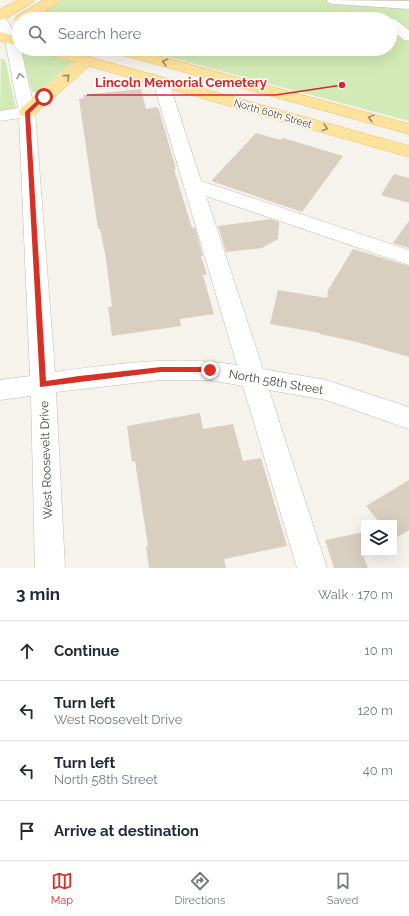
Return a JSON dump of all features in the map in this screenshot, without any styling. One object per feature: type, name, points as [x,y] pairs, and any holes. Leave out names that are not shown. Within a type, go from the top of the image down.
[{"type":"main road","points":[[19,12],[27,0]]},
{"type":"main road","points":[[33,12],[53,0]]},
{"type":"main road","name":"North 60th Street","points":[[69,56],[409,152]]},
{"type":"main road","name":"North 60th Street","points":[[142,56],[409,129]]},
{"type":"main road","points":[[28,112],[53,88],[86,61]]},
{"type":"street","points":[[333,0],[409,6]]},
{"type":"street","points":[[380,4],[383,12]]},
{"type":"street","name":"West Roosevelt Drive","points":[[9,27],[12,40]]},
{"type":"street","points":[[397,28],[409,37]]},
{"type":"street","name":"West Roosevelt Drive","points":[[15,56],[28,112],[43,384],[50,568]]},
{"type":"street","points":[[161,82],[312,568]]},
{"type":"street","points":[[0,116],[28,112]]},
{"type":"street","points":[[193,185],[409,258]]},
{"type":"street","name":"North 58th Street","points":[[0,390],[79,378],[161,370],[210,370],[326,390],[409,418]]},
{"type":"green space","points":[[60,0],[409,0],[409,121],[165,56],[397,56],[397,12],[41,12]]},
{"type":"green space","points":[[23,56],[53,56],[73,62],[37,93],[32,92]]},
{"type":"green space","points":[[1,59],[5,59],[16,109],[0,111]]},
{"type":"building","points":[[141,89],[146,109],[158,107],[176,169],[174,169],[192,228],[195,227],[203,256],[201,256],[207,275],[203,275],[214,314],[180,319],[181,326],[112,336],[108,307],[112,307],[106,259],[100,229],[98,229],[79,99],[84,98],[83,95]]},
{"type":"building","points":[[256,133],[281,140],[283,138],[343,156],[302,212],[211,181]]},
{"type":"building","points":[[394,174],[409,178],[409,203],[381,195]]},
{"type":"building","points":[[270,219],[279,222],[278,239],[262,248],[226,252],[218,226]]},
{"type":"building","points":[[409,221],[409,248],[393,243]]},
{"type":"building","points":[[353,249],[409,266],[409,357],[320,333],[270,324],[278,290],[327,298],[328,290]]},
{"type":"building","points":[[200,413],[203,429],[233,424],[243,461],[261,458],[287,546],[224,559],[226,568],[149,568],[146,546],[148,546],[135,461],[132,462],[127,426]]},
{"type":"building","points":[[409,480],[409,530],[397,537],[397,520],[378,520],[366,506]]},
{"type":"building","points":[[361,533],[361,556],[363,556],[368,568],[334,568],[325,540]]},
{"type":"place","name":"Lincoln Memorial Cemetery","points":[[342,85]]},
{"type":"route","points":[[44,97],[28,112],[43,384],[79,378],[161,370],[210,370]]}]
